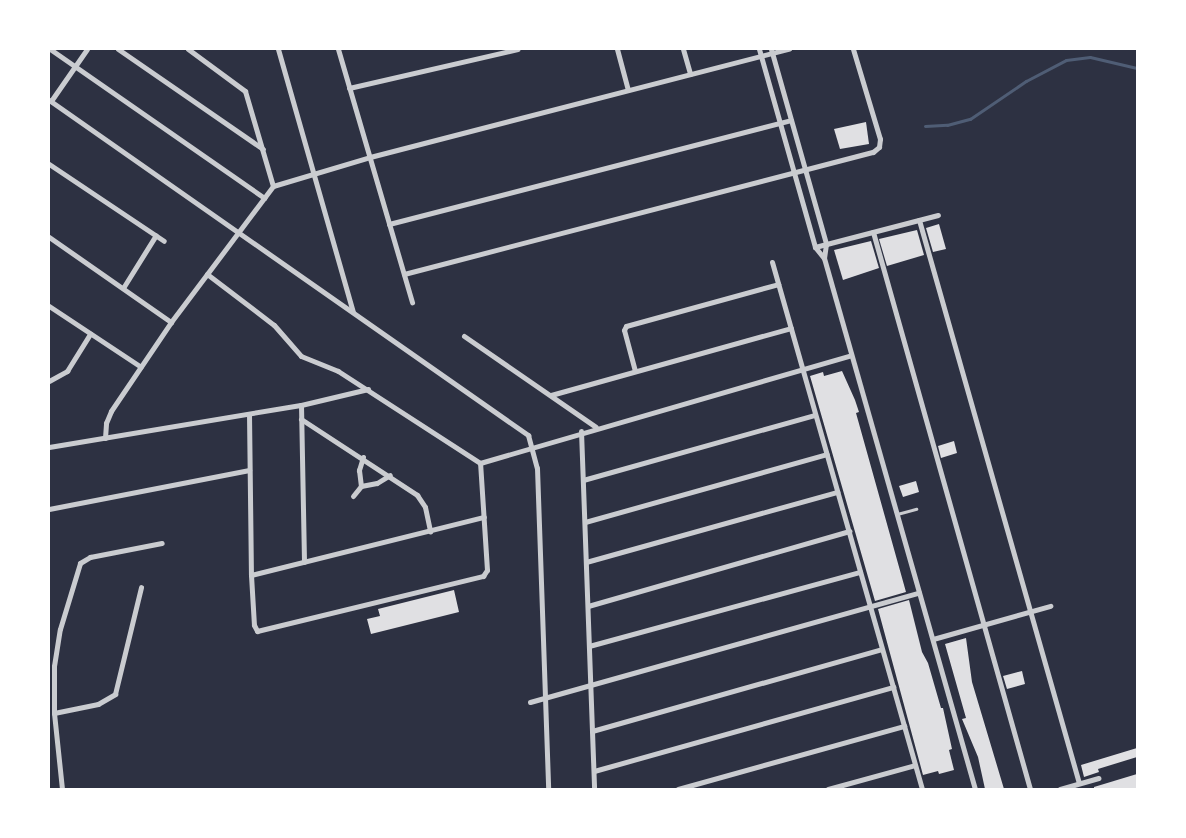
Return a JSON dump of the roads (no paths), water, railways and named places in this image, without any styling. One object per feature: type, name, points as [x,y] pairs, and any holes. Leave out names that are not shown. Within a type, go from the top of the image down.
[{"type":"street","points":[[50,49],[264,198]]},
{"type":"street","points":[[88,49],[50,101],[239,231],[524,432],[534,445],[548,789]]},
{"type":"street","points":[[118,49],[262,149]]},
{"type":"street","points":[[188,49],[243,88],[272,186]]},
{"type":"street","points":[[278,49],[353,313]]},
{"type":"street","points":[[338,49],[412,302]]},
{"type":"street","points":[[349,88],[518,49]]},
{"type":"street","points":[[617,49],[628,90]]},
{"type":"street","points":[[684,49],[690,74]]},
{"type":"street","points":[[759,49],[815,247],[824,258]]},
{"type":"street","points":[[105,438],[108,417],[141,367],[171,322],[272,186],[370,157],[761,56],[772,51],[789,49]]},
{"type":"street","points":[[404,274],[873,152],[879,147],[880,139],[853,49]]},
{"type":"street","points":[[772,51],[826,244],[824,258],[975,789]]},
{"type":"street","points":[[389,224],[791,120]]},
{"type":"street","points":[[49,164],[164,241]]},
{"type":"street","points":[[815,247],[938,216]]},
{"type":"street","points":[[919,220],[1079,783]]},
{"type":"street","points":[[873,232],[1030,789]]},
{"type":"street","points":[[123,288],[156,236]]},
{"type":"street","points":[[49,237],[171,322]]},
{"type":"street","points":[[772,262],[922,789]]},
{"type":"street","points":[[206,274],[274,325],[301,356],[338,370],[480,463]]},
{"type":"street","points":[[635,371],[624,330],[626,326],[778,284]]},
{"type":"street","points":[[49,306],[141,367]]},
{"type":"street","points":[[551,395],[791,328]]},
{"type":"street","points":[[49,381],[67,372],[90,334]]},
{"type":"street","points":[[464,336],[596,427]]},
{"type":"street","points":[[480,463],[581,431],[851,355]]},
{"type":"street","points":[[49,447],[300,405],[368,389]]},
{"type":"street","points":[[300,405],[304,562]]},
{"type":"street","points":[[249,414],[251,575],[254,625],[257,631],[485,574],[484,518],[480,463]]},
{"type":"street","points":[[583,480],[815,415]]},
{"type":"street","points":[[301,419],[390,475],[421,499],[430,531]]},
{"type":"street","points":[[581,431],[594,789]]},
{"type":"street","points":[[585,522],[826,454]]},
{"type":"street","points":[[361,486],[359,470],[363,458]]},
{"type":"street","points":[[49,510],[249,470]]},
{"type":"street","points":[[353,496],[361,486],[377,483],[390,475]]},
{"type":"street","points":[[586,562],[837,492]]},
{"type":"street","points":[[251,575],[484,518]]},
{"type":"street","points":[[588,606],[848,531]]},
{"type":"street","points":[[62,789],[54,714],[54,666],[60,629],[80,563],[90,557],[162,543]]},
{"type":"street","points":[[589,646],[860,572]]},
{"type":"street","points":[[54,714],[98,704],[115,694],[141,587]]},
{"type":"street","points":[[530,702],[919,593]]},
{"type":"street","points":[[933,640],[1050,606]]},
{"type":"street","points":[[592,731],[882,649]]},
{"type":"street","points":[[594,771],[893,687]]},
{"type":"street","points":[[678,789],[904,726]]},
{"type":"street","points":[[828,789],[915,765]]},
{"type":"street","points":[[1060,789],[1098,778]]},
{"type":"lane","points":[[897,514],[916,509]]},
{"type":"waterway","points":[[925,126],[947,125],[970,119],[1026,81],[1066,60],[1090,57],[1137,68]]}]
